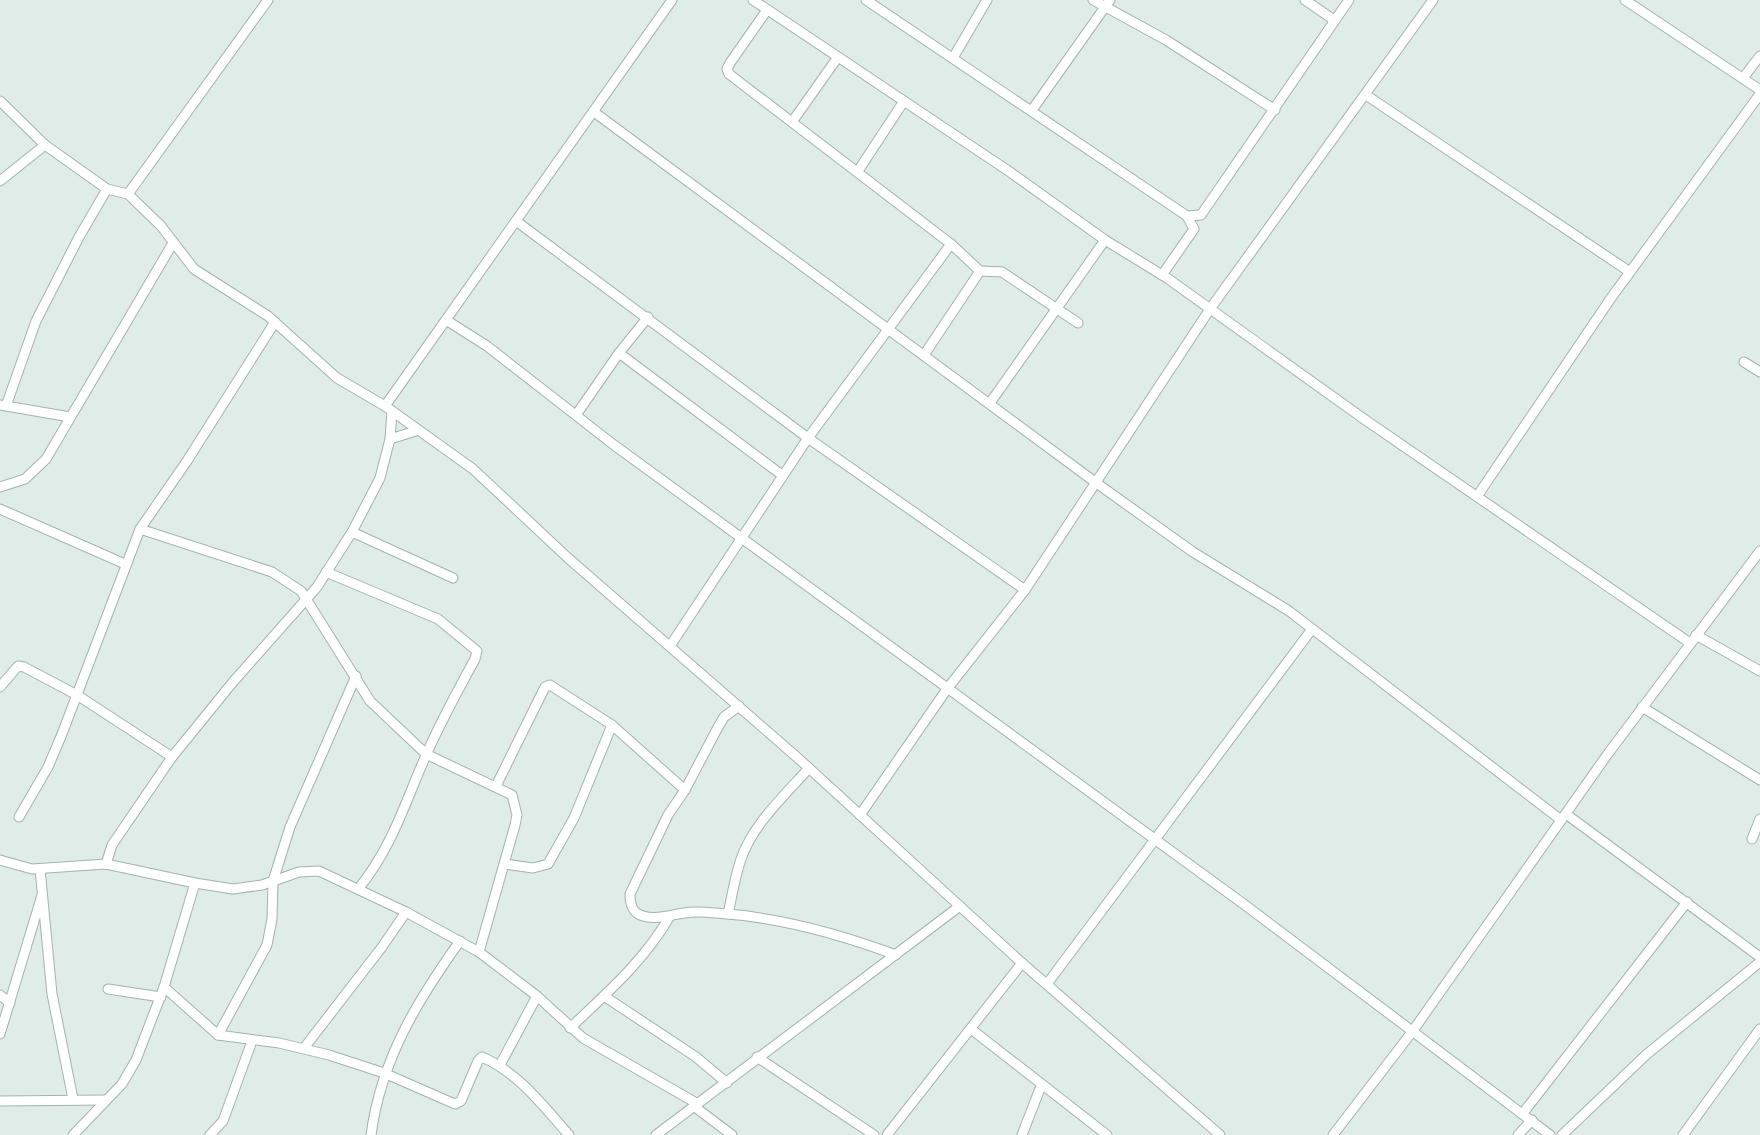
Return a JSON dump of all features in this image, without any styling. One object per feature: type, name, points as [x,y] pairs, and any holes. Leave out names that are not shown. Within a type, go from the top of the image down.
[{"type":"street","points":[[128,194],[268,0]]},
{"type":"street","points":[[106,864],[112,845],[172,757],[259,652],[308,600],[352,532],[380,478],[390,439],[389,409],[446,320],[672,0]]},
{"type":"street","points":[[753,0],[1010,172],[1105,240],[1162,275],[1478,495],[1693,639],[1760,671]]},
{"type":"street","points":[[866,0],[1187,216],[1194,230],[1162,275]]},
{"type":"street","points":[[952,57],[987,0]]},
{"type":"street","points":[[1093,0],[1107,4],[1275,110]]},
{"type":"street","points":[[1305,0],[1334,20]]},
{"type":"street","points":[[1187,216],[1201,215],[1349,0]]},
{"type":"street","points":[[860,815],[947,689],[1025,590],[1210,309],[1433,0]]},
{"type":"street","points":[[1478,495],[1630,272],[1760,92],[1743,78],[1625,0]]},
{"type":"street","points":[[1032,110],[1107,4]]},
{"type":"street","points":[[767,10],[727,69],[729,74],[858,171],[951,244],[980,271],[1002,272],[1078,323]]},
{"type":"street","points":[[1743,78],[1760,56]]},
{"type":"street","points":[[792,122],[838,57]]},
{"type":"street","points":[[1366,95],[1630,272]]},
{"type":"street","points":[[0,101],[45,145],[107,189],[128,194],[161,226],[194,269],[275,322],[329,372],[389,409],[472,469],[809,768],[1022,963],[1220,1135]]},
{"type":"street","points":[[858,171],[904,101]]},
{"type":"street","points":[[594,112],[1095,482],[1193,552],[1312,629],[1564,817],[1687,902],[1760,957]]},
{"type":"street","points":[[0,181],[45,145]]},
{"type":"street","points":[[70,417],[3,406],[36,321],[79,237],[107,189]]},
{"type":"street","points":[[516,221],[808,438],[1025,590]]},
{"type":"street","points":[[990,403],[1105,240]]},
{"type":"street","points":[[0,487],[32,475],[46,459],[173,243]]},
{"type":"street","points":[[670,646],[782,475],[887,328],[951,244]]},
{"type":"street","points":[[924,355],[980,271]]},
{"type":"street","points":[[576,415],[619,353],[648,317]]},
{"type":"street","points":[[446,320],[487,346],[740,537],[1155,839],[1550,1135]]},
{"type":"street","points":[[19,817],[48,767],[140,530],[187,461],[275,322]]},
{"type":"street","points":[[619,353],[782,475]]},
{"type":"street","points":[[1744,362],[1760,372]]},
{"type":"street","points":[[390,439],[419,430]]},
{"type":"street","points":[[0,509],[125,564]]},
{"type":"street","points":[[140,530],[272,572],[301,591],[370,701],[426,754],[512,795],[517,815],[479,952]]},
{"type":"street","points":[[352,532],[453,578]]},
{"type":"street","points":[[1333,1135],[1412,1032],[1642,707],[1760,551]]},
{"type":"street","points":[[326,572],[438,619],[477,651],[426,754],[392,839],[382,857],[358,888]]},
{"type":"street","points":[[1047,984],[1312,629]]},
{"type":"street","points":[[0,687],[18,666],[77,695],[172,757]]},
{"type":"street","points":[[218,1035],[267,945],[272,919],[273,881],[290,827],[356,676]]},
{"type":"street","points":[[496,786],[547,686],[612,725],[685,790]]},
{"type":"street","points":[[739,706],[724,717],[685,790],[668,815],[630,894],[630,904],[641,916],[657,918],[698,912],[728,914],[820,928],[896,955]]},
{"type":"street","points":[[1642,707],[1760,780]]},
{"type":"street","points":[[505,864],[533,868],[548,864],[574,818],[612,725]]},
{"type":"street","points":[[728,914],[741,858],[748,843],[759,826],[809,768]]},
{"type":"street","points":[[1752,839],[1760,819]]},
{"type":"street","points":[[0,860],[40,868],[106,864],[195,884],[233,889],[273,881],[299,872],[319,872],[358,888],[479,952],[537,996],[570,1028],[598,1048],[697,1106],[732,1135]]},
{"type":"street","points":[[40,868],[52,994],[73,1100]]},
{"type":"street","points":[[73,1135],[122,1084],[136,1060],[164,987],[195,884]]},
{"type":"street","points":[[0,1034],[43,893]]},
{"type":"street","points":[[1523,1113],[1687,902]]},
{"type":"street","points":[[656,1135],[960,906]]},
{"type":"street","points":[[304,1048],[406,912]]},
{"type":"street","points":[[570,1028],[645,954],[670,916]]},
{"type":"street","points":[[371,1135],[384,1073],[420,997],[460,940]]},
{"type":"street","points":[[1562,1135],[1647,1054],[1760,962]]},
{"type":"street","points":[[887,1135],[1022,963]]},
{"type":"street","points":[[164,987],[218,1035],[304,1048],[384,1073],[455,1104],[461,1101],[480,1058],[500,1065],[523,1084],[569,1135]]},
{"type":"street","points":[[108,989],[160,997]]},
{"type":"street","points":[[0,995],[10,1003]]},
{"type":"street","points":[[500,1065],[537,996]]},
{"type":"street","points":[[604,996],[696,1057],[727,1083]]},
{"type":"street","points":[[971,1029],[1098,1132],[1107,1135]]},
{"type":"street","points":[[1683,1135],[1760,1029]]},
{"type":"street","points":[[210,1135],[224,1121],[252,1041]]},
{"type":"street","points":[[756,1058],[874,1135]]},
{"type":"street","points":[[1022,1135],[1041,1086]]},
{"type":"street","points":[[0,1101],[106,1100]]},
{"type":"street","points":[[1518,1135],[1532,1120]]}]
